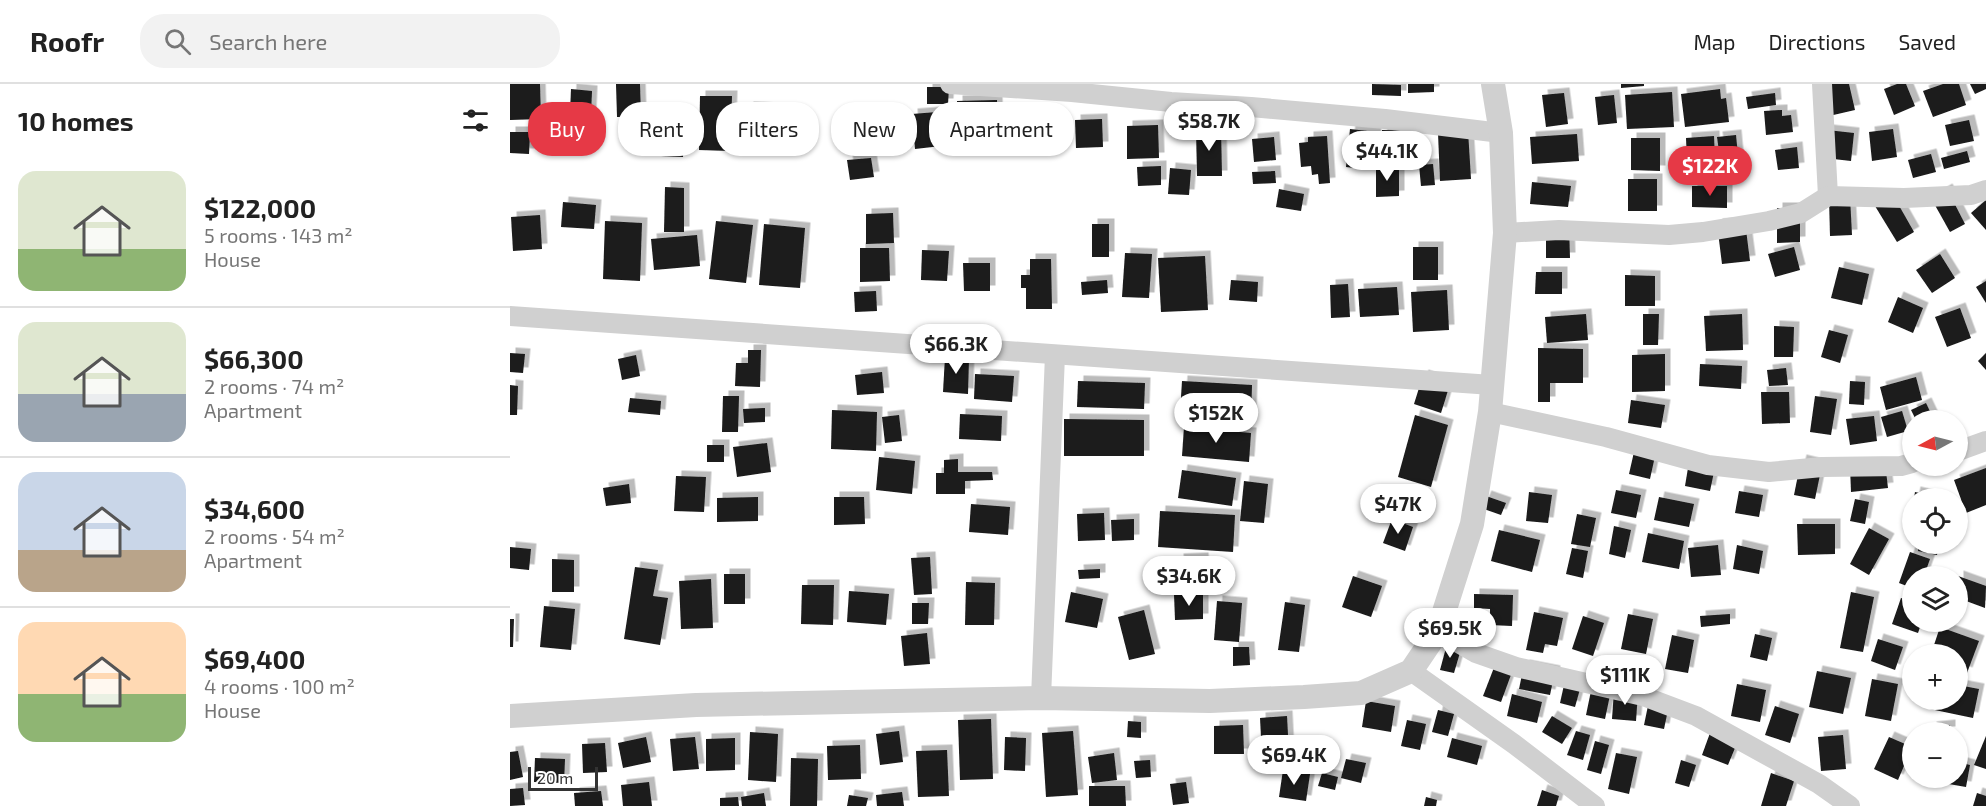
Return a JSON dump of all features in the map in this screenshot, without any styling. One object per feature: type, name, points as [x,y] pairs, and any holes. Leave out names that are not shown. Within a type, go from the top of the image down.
[{"type":"street","points":[[950,84],[1072,92],[1172,93],[1501,133]]},
{"type":"street","points":[[510,716],[696,705],[1041,699],[1210,701],[1360,693],[1411,671],[1438,631],[1472,524],[1490,412],[1505,233],[1501,133],[1492,84]]},
{"type":"street","points":[[1822,84],[1828,196]]},
{"type":"street","points":[[1505,233],[1559,230],[1669,235],[1703,232],[1801,213],[1828,196],[1904,198],[1971,195],[1986,190]]},
{"type":"street","points":[[510,316],[1492,385]]},
{"type":"street","points":[[1041,699],[1055,355]]},
{"type":"street","points":[[1490,412],[1606,437],[1708,465],[1769,472],[1822,467],[1902,466]]},
{"type":"street","points":[[1968,447],[1986,441]]},
{"type":"street","points":[[1438,631],[1476,653],[1506,663],[1643,696],[1696,716],[1820,784],[1850,806]]},
{"type":"street","points":[[1411,671],[1514,744],[1595,806]]},
{"type":"building","points":[[510,84],[540,84],[541,102],[528,102],[528,119],[510,120]]},
{"type":"building","points":[[616,84],[640,84],[641,102],[618,102],[617,117]]},
{"type":"building","points":[[1372,84],[1401,85],[1401,96],[1372,95]]},
{"type":"building","points":[[1408,84],[1434,84],[1434,92],[1408,93]]},
{"type":"building","points":[[1621,84],[1644,84],[1644,86],[1621,88]]},
{"type":"building","points":[[1825,84],[1849,84],[1855,110],[1829,116]]},
{"type":"building","points":[[1897,84],[1906,84],[1915,106],[1894,115],[1884,89]]},
{"type":"building","points":[[1943,84],[1959,84],[1966,105],[1933,117],[1923,91]]},
{"type":"building","points":[[1970,84],[1986,84],[1986,89],[1975,94]]},
{"type":"building","points":[[927,87],[949,87],[948,102],[929,102],[927,104]]},
{"type":"building","points":[[571,89],[592,91],[592,102],[570,102]]},
{"type":"building","points":[[1720,89],[1721,99],[1726,98],[1729,122],[1685,127],[1681,94]]},
{"type":"building","points":[[1672,92],[1674,127],[1627,129],[1625,95]]},
{"type":"building","points":[[1564,93],[1568,124],[1546,127],[1542,95]]},
{"type":"building","points":[[1775,93],[1776,105],[1748,109],[1746,97]]},
{"type":"building","points":[[1614,95],[1617,123],[1598,125],[1595,97]]},
{"type":"building","points":[[700,96],[732,96],[732,102],[716,102],[716,151],[704,150],[704,102],[700,102]]},
{"type":"building","points":[[997,100],[997,102],[957,102]]},
{"type":"building","points":[[1782,110],[1782,116],[1791,115],[1793,132],[1766,135],[1764,111]]},
{"type":"building","points":[[929,113],[929,147],[917,149],[917,114]]},
{"type":"building","points":[[1102,119],[1103,147],[1076,148],[1075,120]]},
{"type":"building","points":[[1969,120],[1974,141],[1950,146],[1945,125]]},
{"type":"building","points":[[1158,125],[1159,158],[1127,159],[1127,126]]},
{"type":"building","points":[[1221,128],[1222,176],[1197,176],[1196,129]]},
{"type":"building","points":[[1350,129],[1376,132],[1372,170],[1346,167]]},
{"type":"building","points":[[1818,129],[1854,133],[1851,161],[1816,157]]},
{"type":"building","points":[[1893,129],[1897,157],[1872,161],[1869,132]]},
{"type":"building","points":[[1382,130],[1415,131],[1414,164],[1381,163]]},
{"type":"building","points":[[1468,131],[1471,179],[1440,181],[1438,133]]},
{"type":"building","points":[[510,132],[528,132],[528,154],[510,153]]},
{"type":"building","points":[[1577,134],[1579,161],[1532,164],[1530,137]]},
{"type":"building","points":[[1736,135],[1738,156],[1720,158],[1717,137]]},
{"type":"building","points":[[1327,136],[1330,183],[1319,184],[1318,174],[1312,175],[1311,166],[1301,167],[1299,143],[1308,142],[1308,137]]},
{"type":"building","points":[[1714,136],[1715,159],[1687,161],[1686,138]]},
{"type":"building","points":[[1274,137],[1276,160],[1254,162],[1252,139]]},
{"type":"building","points":[[1631,138],[1660,138],[1660,171],[1631,170]]},
{"type":"building","points":[[1797,147],[1799,168],[1778,170],[1775,150]]},
{"type":"building","points":[[1967,151],[1970,162],[1944,169],[1941,158]]},
{"type":"building","points":[[1931,154],[1936,172],[1913,178],[1908,160]]},
{"type":"building","points":[[871,158],[874,177],[850,180],[847,160]]},
{"type":"building","points":[[1726,163],[1727,176],[1689,179],[1688,166]]},
{"type":"building","points":[[1433,164],[1435,185],[1421,186],[1419,165]]},
{"type":"building","points":[[1161,166],[1161,185],[1138,186],[1137,167]]},
{"type":"building","points":[[1170,168],[1191,170],[1189,195],[1168,194]]},
{"type":"building","points":[[1376,168],[1399,168],[1399,196],[1376,197]]},
{"type":"building","points":[[1275,171],[1276,183],[1253,184],[1252,172]]},
{"type":"building","points":[[1628,179],[1657,179],[1657,211],[1628,211]]},
{"type":"building","points":[[1532,182],[1571,186],[1568,207],[1530,204]]},
{"type":"building","points":[[1692,186],[1727,186],[1727,208],[1692,207]]},
{"type":"building","points":[[665,187],[684,188],[684,232],[664,232]]},
{"type":"building","points":[[1279,189],[1304,194],[1301,211],[1276,207]]},
{"type":"building","points":[[1947,189],[1965,224],[1950,232],[1931,198]]},
{"type":"building","points":[[1893,195],[1914,232],[1897,242],[1875,206]]},
{"type":"building","points":[[1850,197],[1852,235],[1830,236],[1829,198]]},
{"type":"building","points":[[1986,200],[1986,230],[1971,213]]},
{"type":"building","points":[[563,202],[596,205],[594,229],[561,227]]},
{"type":"building","points":[[1777,208],[1800,208],[1800,242],[1777,243]]},
{"type":"building","points":[[893,213],[894,243],[866,244],[866,214]]},
{"type":"building","points":[[540,215],[542,249],[513,251],[511,217]]},
{"type":"building","points":[[605,221],[642,223],[640,281],[603,279]]},
{"type":"building","points":[[716,221],[753,225],[746,283],[709,279]]},
{"type":"building","points":[[1745,222],[1750,261],[1722,264],[1717,224]]},
{"type":"building","points":[[764,224],[805,228],[800,288],[759,285]]},
{"type":"building","points":[[1092,224],[1109,224],[1109,257],[1092,257]]},
{"type":"building","points":[[1546,227],[1569,227],[1570,258],[1546,258]]},
{"type":"building","points":[[697,235],[700,266],[654,270],[651,239]]},
{"type":"building","points":[[1413,247],[1438,247],[1438,280],[1413,280]]},
{"type":"building","points":[[1794,247],[1800,270],[1775,277],[1768,254]]},
{"type":"building","points":[[860,248],[889,248],[890,281],[860,282]]},
{"type":"building","points":[[922,250],[949,251],[947,281],[921,280]]},
{"type":"building","points":[[1125,253],[1152,254],[1149,298],[1122,297]]},
{"type":"building","points":[[1940,254],[1955,278],[1932,293],[1916,270]]},
{"type":"building","points":[[1205,256],[1208,310],[1161,312],[1158,258]]},
{"type":"building","points":[[1030,259],[1051,259],[1052,309],[1026,309],[1026,288],[1021,288],[1021,275],[1030,275]]},
{"type":"building","points":[[963,263],[990,263],[990,291],[964,291]]},
{"type":"building","points":[[1839,267],[1869,274],[1862,305],[1831,298]]},
{"type":"building","points":[[1536,272],[1562,272],[1562,294],[1535,294]]},
{"type":"building","points":[[1625,275],[1655,276],[1655,306],[1625,306]]},
{"type":"building","points":[[1107,280],[1108,293],[1082,295],[1081,282]]},
{"type":"building","points":[[1231,280],[1258,282],[1257,302],[1229,300]]},
{"type":"building","points":[[1986,281],[1986,303],[1976,287]]},
{"type":"building","points":[[1348,284],[1350,317],[1331,318],[1330,285]]},
{"type":"building","points":[[1397,287],[1399,315],[1360,317],[1358,289]]},
{"type":"building","points":[[1447,290],[1449,330],[1413,332],[1411,292]]},
{"type":"building","points":[[876,291],[877,311],[855,312],[854,292]]},
{"type":"building","points":[[1898,297],[1923,308],[1913,333],[1888,322]]},
{"type":"building","points":[[1960,308],[1971,338],[1947,347],[1935,317]]},
{"type":"building","points":[[1586,314],[1588,340],[1547,343],[1545,317]]},
{"type":"building","points":[[1643,314],[1659,314],[1658,345],[1643,345]]},
{"type":"building","points":[[1742,314],[1743,350],[1706,351],[1704,316]]},
{"type":"building","points":[[1774,326],[1794,327],[1793,357],[1774,357]]},
{"type":"building","points":[[1829,330],[1848,335],[1840,363],[1821,357]]},
{"type":"building","points":[[1538,348],[1583,349],[1583,383],[1550,383],[1550,402],[1538,402]]},
{"type":"building","points":[[748,350],[761,350],[760,387],[735,386],[736,363],[748,363]]},
{"type":"building","points":[[510,353],[525,354],[523,373],[510,372]]},
{"type":"building","points":[[1986,353],[1986,370],[1978,361]]},
{"type":"building","points":[[1665,354],[1665,391],[1632,392],[1632,355]]},
{"type":"building","points":[[636,355],[640,376],[622,380],[618,359]]},
{"type":"building","points":[[945,357],[969,358],[968,394],[943,392]]},
{"type":"building","points":[[1700,364],[1742,366],[1741,389],[1699,386]]},
{"type":"building","points":[[1786,368],[1788,385],[1769,386],[1767,370]]},
{"type":"building","points":[[882,372],[884,393],[857,395],[855,375]]},
{"type":"building","points":[[975,374],[1014,376],[1012,402],[974,399]]},
{"type":"building","points":[[1423,375],[1450,384],[1441,413],[1414,404]]},
{"type":"building","points":[[1916,377],[1922,400],[1886,410],[1880,387]]},
{"type":"building","points":[[1078,381],[1145,383],[1144,409],[1077,407]]},
{"type":"building","points":[[1182,381],[1252,385],[1251,418],[1180,414]]},
{"type":"building","points":[[1850,381],[1865,382],[1864,405],[1849,404]]},
{"type":"building","points":[[510,385],[518,386],[517,415],[510,415]]},
{"type":"building","points":[[1761,392],[1789,392],[1790,423],[1762,424]]},
{"type":"building","points":[[723,396],[739,396],[738,432],[722,432]]},
{"type":"building","points":[[1815,396],[1837,399],[1831,435],[1810,432]]},
{"type":"building","points":[[630,398],[661,401],[660,415],[628,412]]},
{"type":"building","points":[[1631,400],[1665,405],[1661,428],[1628,423]]},
{"type":"building","points":[[1926,403],[1929,410],[1911,410]]},
{"type":"building","points":[[765,408],[765,422],[744,423],[743,409]]},
{"type":"building","points":[[832,410],[877,412],[876,451],[831,449]]},
{"type":"building","points":[[1902,411],[1902,433],[1887,437],[1881,417]]},
{"type":"building","points":[[960,414],[1002,416],[1001,441],[959,439]]},
{"type":"building","points":[[899,415],[902,441],[885,443],[882,417]]},
{"type":"building","points":[[1415,415],[1448,425],[1431,487],[1398,477]]},
{"type":"building","points":[[1874,416],[1877,441],[1850,445],[1846,419]]},
{"type":"building","points":[[1064,419],[1144,420],[1144,456],[1064,456]]},
{"type":"building","points":[[1184,427],[1251,433],[1249,462],[1182,456]]},
{"type":"building","points":[[767,443],[771,472],[737,477],[733,447]]},
{"type":"building","points":[[707,445],[724,445],[724,462],[707,462]]},
{"type":"building","points":[[1634,452],[1655,456],[1650,479],[1629,474]]},
{"type":"building","points":[[879,457],[915,461],[912,494],[876,490]]},
{"type":"building","points":[[958,459],[958,472],[992,472],[993,480],[965,481],[965,494],[936,494],[936,473],[944,473],[944,460]]},
{"type":"building","points":[[1801,460],[1822,465],[1815,499],[1794,495]]},
{"type":"building","points":[[1689,462],[1715,467],[1710,491],[1685,486]]},
{"type":"building","points":[[1885,463],[1888,488],[1851,492],[1850,466]]},
{"type":"building","points":[[1986,468],[1986,505],[1968,512],[1968,488],[1957,488],[1954,480]]},
{"type":"building","points":[[1182,470],[1236,478],[1232,506],[1178,498]]},
{"type":"building","points":[[676,476],[706,477],[704,512],[674,511]]},
{"type":"building","points":[[1244,481],[1268,484],[1264,523],[1240,521]]},
{"type":"building","points":[[629,484],[631,503],[606,506],[603,488]]},
{"type":"building","points":[[1616,490],[1641,495],[1636,518],[1611,513]]},
{"type":"building","points":[[1739,491],[1763,495],[1759,517],[1735,513]]},
{"type":"building","points":[[1529,492],[1552,495],[1548,523],[1526,521]]},
{"type":"building","points":[[1486,496],[1506,503],[1501,515],[1481,508]]},
{"type":"building","points":[[758,497],[758,521],[717,522],[717,498]]},
{"type":"building","points":[[834,497],[864,497],[865,524],[834,525]]},
{"type":"building","points":[[1659,497],[1694,504],[1689,527],[1654,520]]},
{"type":"building","points":[[1855,499],[1869,502],[1865,524],[1850,521]]},
{"type":"building","points":[[971,504],[1010,507],[1008,535],[969,532]]},
{"type":"building","points":[[1160,511],[1235,515],[1233,552],[1158,547]]},
{"type":"building","points":[[1104,513],[1105,540],[1078,541],[1077,514]]},
{"type":"building","points":[[1577,514],[1596,518],[1590,547],[1571,544]]},
{"type":"building","points":[[1134,519],[1134,540],[1112,541],[1111,520]]},
{"type":"building","points":[[1392,519],[1413,527],[1405,551],[1383,543]]},
{"type":"building","points":[[1797,524],[1835,524],[1835,554],[1798,555]]},
{"type":"building","points":[[1614,526],[1631,530],[1625,558],[1609,554]]},
{"type":"building","points":[[1869,528],[1889,539],[1869,575],[1850,564]]},
{"type":"building","points":[[1499,530],[1540,540],[1532,572],[1491,561]]},
{"type":"building","points":[[1648,533],[1684,541],[1679,569],[1642,562]]},
{"type":"building","points":[[1718,545],[1721,575],[1691,577],[1688,548]]},
{"type":"building","points":[[1737,545],[1763,551],[1759,574],[1733,569]]},
{"type":"building","points":[[510,547],[531,549],[529,570],[510,568]]},
{"type":"building","points":[[1572,548],[1588,551],[1583,578],[1566,574]]},
{"type":"building","points":[[1909,554],[1930,559],[1928,566],[1905,566]]},
{"type":"building","points":[[930,557],[932,594],[914,595],[911,558]]},
{"type":"building","points":[[1203,558],[1206,588],[1181,590],[1178,559]]},
{"type":"building","points":[[552,559],[574,560],[574,592],[552,592]]},
{"type":"building","points":[[635,567],[658,570],[653,596],[668,598],[660,645],[624,639]]},
{"type":"building","points":[[1100,569],[1100,578],[1079,579],[1078,570]]},
{"type":"building","points":[[724,574],[745,574],[745,604],[724,604]]},
{"type":"building","points":[[1353,576],[1382,586],[1371,617],[1342,607]]},
{"type":"building","points":[[711,579],[713,628],[681,629],[679,581]]},
{"type":"building","points":[[1968,580],[1986,586],[1985,608],[1968,602]]},
{"type":"building","points":[[966,582],[995,583],[994,625],[965,625]]},
{"type":"building","points":[[802,585],[834,585],[833,625],[801,624]]},
{"type":"building","points":[[849,591],[889,594],[886,625],[847,622]]},
{"type":"building","points":[[1071,592],[1103,599],[1097,628],[1065,622]]},
{"type":"building","points":[[1851,592],[1874,597],[1863,652],[1840,648]]},
{"type":"building","points":[[1174,594],[1203,594],[1203,619],[1175,620]]},
{"type":"building","points":[[1474,594],[1513,595],[1512,626],[1490,625],[1490,609],[1474,608]]},
{"type":"building","points":[[1901,598],[1902,598],[1902,627],[1892,624]]},
{"type":"building","points":[[1217,601],[1242,603],[1239,642],[1214,640]]},
{"type":"building","points":[[1285,602],[1305,605],[1299,652],[1278,650]]},
{"type":"building","points":[[912,603],[929,603],[928,624],[912,624]]},
{"type":"building","points":[[544,606],[575,609],[571,650],[540,647]]},
{"type":"building","points":[[1144,610],[1155,654],[1129,660],[1118,617]]},
{"type":"building","points":[[1534,612],[1563,618],[1557,646],[1545,644],[1543,653],[1526,650]]},
{"type":"building","points":[[1628,614],[1653,619],[1646,654],[1621,649]]},
{"type":"building","points":[[1730,614],[1730,624],[1701,627],[1700,616]]},
{"type":"building","points":[[1583,616],[1604,623],[1593,656],[1572,649]]},
{"type":"building","points":[[510,619],[514,619],[513,647],[510,647]]},
{"type":"building","points":[[1938,632],[1954,632],[1979,641],[1968,670],[1968,644],[1934,644]]},
{"type":"building","points":[[927,633],[930,664],[904,666],[901,636]]},
{"type":"building","points":[[1755,634],[1772,638],[1767,661],[1750,657]]},
{"type":"building","points":[[1672,635],[1694,640],[1688,673],[1665,669]]},
{"type":"building","points":[[1878,639],[1902,647],[1895,670],[1871,661]]},
{"type":"building","points":[[1447,644],[1461,649],[1454,673],[1440,670]]},
{"type":"building","points":[[1233,647],[1249,647],[1250,665],[1233,666]]},
{"type":"building","points":[[1495,665],[1512,672],[1501,702],[1483,696]]},
{"type":"building","points":[[1524,665],[1555,671],[1550,695],[1519,689]]},
{"type":"building","points":[[1817,671],[1851,678],[1843,714],[1809,707]]},
{"type":"building","points":[[1872,679],[1898,684],[1891,721],[1865,716]]},
{"type":"building","points":[[1737,684],[1766,690],[1760,722],[1731,716]]},
{"type":"building","points":[[1564,685],[1580,689],[1575,707],[1560,703]]},
{"type":"building","points":[[1968,687],[1979,689],[1973,718],[1935,710],[1968,710]]},
{"type":"building","points":[[1614,690],[1638,692],[1636,721],[1612,719]]},
{"type":"building","points":[[1591,691],[1610,695],[1605,719],[1586,715]]},
{"type":"building","points":[[1512,694],[1542,702],[1537,723],[1507,716]]},
{"type":"building","points":[[1366,701],[1395,706],[1391,732],[1362,727]]},
{"type":"building","points":[[1649,701],[1669,705],[1664,729],[1644,725]]},
{"type":"building","points":[[1775,706],[1799,714],[1790,743],[1765,735]]},
{"type":"building","points":[[1438,710],[1454,714],[1448,736],[1432,732]]},
{"type":"building","points":[[1287,716],[1289,754],[1262,756],[1260,718]]},
{"type":"building","points":[[1552,716],[1572,728],[1562,744],[1542,732]]},
{"type":"building","points":[[991,719],[993,779],[960,780],[958,720]]},
{"type":"building","points":[[1407,720],[1426,724],[1420,750],[1401,746]]},
{"type":"building","points":[[1128,721],[1141,722],[1141,738],[1127,737]]},
{"type":"building","points":[[1243,725],[1244,754],[1214,754],[1214,726]]},
{"type":"building","points":[[899,731],[903,762],[880,765],[876,734]]},
{"type":"building","points":[[1073,731],[1078,795],[1046,797],[1042,733]]},
{"type":"building","points":[[1576,731],[1590,735],[1583,760],[1567,755]]},
{"type":"building","points":[[750,732],[778,734],[776,782],[748,780]]},
{"type":"building","points":[[1710,733],[1737,743],[1728,765],[1702,755]]},
{"type":"building","points":[[1843,735],[1846,769],[1821,771],[1818,737]]},
{"type":"building","points":[[1986,736],[1986,769],[1974,765]]},
{"type":"building","points":[[646,737],[651,762],[623,768],[618,743]]},
{"type":"building","points":[[695,737],[699,769],[673,771],[670,739]]},
{"type":"building","points":[[1005,737],[1026,738],[1025,771],[1004,770]]},
{"type":"building","points":[[1889,737],[1902,743],[1902,771],[1898,780],[1874,769]]},
{"type":"building","points":[[735,738],[735,770],[706,771],[706,739]]},
{"type":"building","points":[[1452,738],[1482,746],[1477,765],[1447,757]]},
{"type":"building","points":[[1595,741],[1609,745],[1601,774],[1587,770]]},
{"type":"building","points":[[605,743],[607,772],[583,773],[582,744]]},
{"type":"building","points":[[860,745],[861,779],[828,780],[827,746]]},
{"type":"building","points":[[947,750],[949,796],[918,797],[916,751]]},
{"type":"building","points":[[518,751],[523,777],[510,780],[510,752]]},
{"type":"building","points":[[1114,753],[1117,780],[1092,783],[1088,757]]},
{"type":"building","points":[[1616,753],[1637,757],[1629,794],[1608,789]]},
{"type":"building","points":[[535,758],[565,759],[564,783],[534,782]]},
{"type":"building","points":[[791,758],[818,759],[817,806],[790,806]]},
{"type":"building","points":[[1346,759],[1366,763],[1361,783],[1341,778]]},
{"type":"building","points":[[1150,760],[1151,777],[1136,778],[1134,761]]},
{"type":"building","points":[[1681,760],[1696,765],[1689,787],[1675,783]]},
{"type":"building","points":[[1283,770],[1310,774],[1306,801],[1279,797]]},
{"type":"building","points":[[1322,773],[1338,777],[1335,790],[1318,786]]},
{"type":"building","points":[[1771,773],[1794,781],[1786,806],[1761,806]]},
{"type":"building","points":[[649,782],[652,806],[623,806],[621,785]]},
{"type":"building","points":[[1186,782],[1189,803],[1173,805],[1170,784]]},
{"type":"building","points":[[1089,786],[1125,786],[1126,806],[1089,806]]},
{"type":"building","points":[[523,788],[525,805],[510,806],[510,789]]},
{"type":"building","points":[[1542,790],[1559,796],[1556,806],[1537,806]]},
{"type":"building","points":[[601,791],[603,806],[575,806],[574,793]]},
{"type":"building","points":[[902,792],[904,806],[877,806],[876,795]]},
{"type":"building","points":[[764,793],[766,806],[742,806],[741,797]]},
{"type":"building","points":[[1977,793],[1986,796],[1986,806],[1973,806]]},
{"type":"building","points":[[849,795],[868,798],[866,806],[847,806]]},
{"type":"building","points":[[738,797],[739,806],[720,806],[720,798]]},
{"type":"building","points":[[1426,797],[1437,800],[1436,806],[1424,806]]}]
